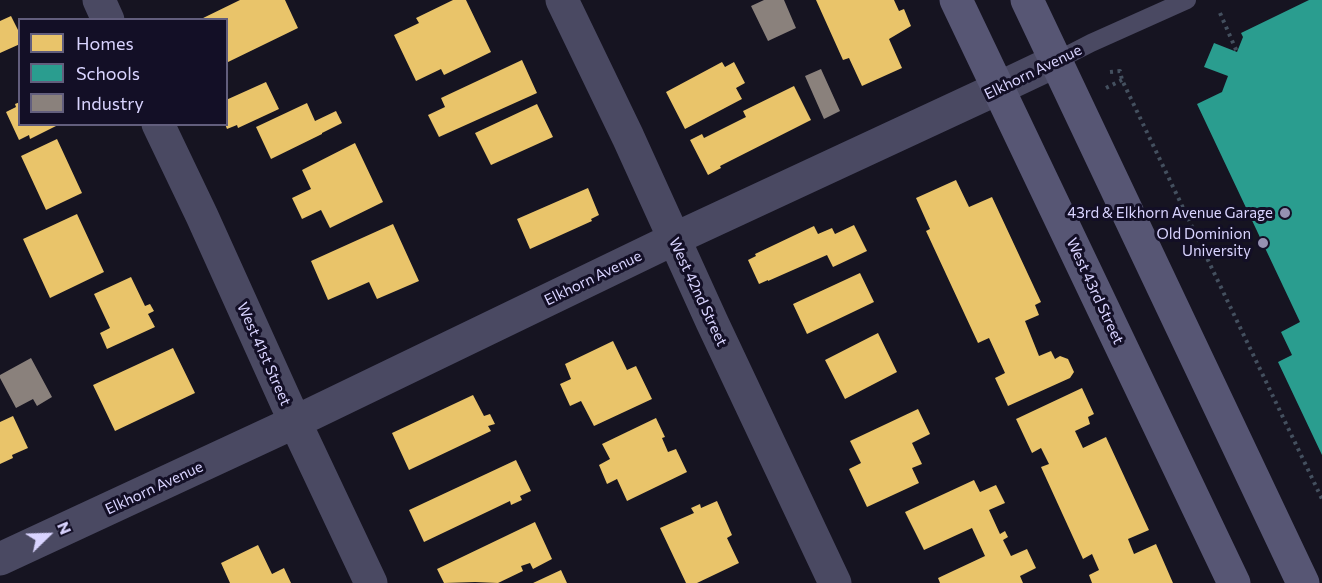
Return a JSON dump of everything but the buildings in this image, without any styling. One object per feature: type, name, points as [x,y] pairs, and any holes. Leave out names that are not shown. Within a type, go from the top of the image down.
[{"type":"street","points":[[99,0],[107,18]]},
{"type":"street","name":"West 42nd Street","points":[[562,0],[836,583]]},
{"type":"street","name":"West 43rd Street","points":[[956,0],[1234,583]]},
{"type":"street","points":[[1027,0],[1303,583]]},
{"type":"street","name":"Elkhorn Avenue","points":[[0,560],[295,422],[674,239],[1056,61]]},
{"type":"street","name":"West 41st Street","points":[[159,126],[372,583]]},
{"type":"lane","name":"Elkhorn Avenue","points":[[1056,61],[1187,0]]},
{"type":"path","points":[[1220,13],[1237,52]]},
{"type":"path","points":[[1110,72],[1120,71],[1122,80],[1322,499]]},
{"type":"path","points":[[1098,92],[1122,80]]},
{"type":"place","name":"43rd & Elkhorn Avenue Garage","points":[[1285,213]]},
{"type":"place","name":"Old Dominion University","points":[[1263,243]]}]
